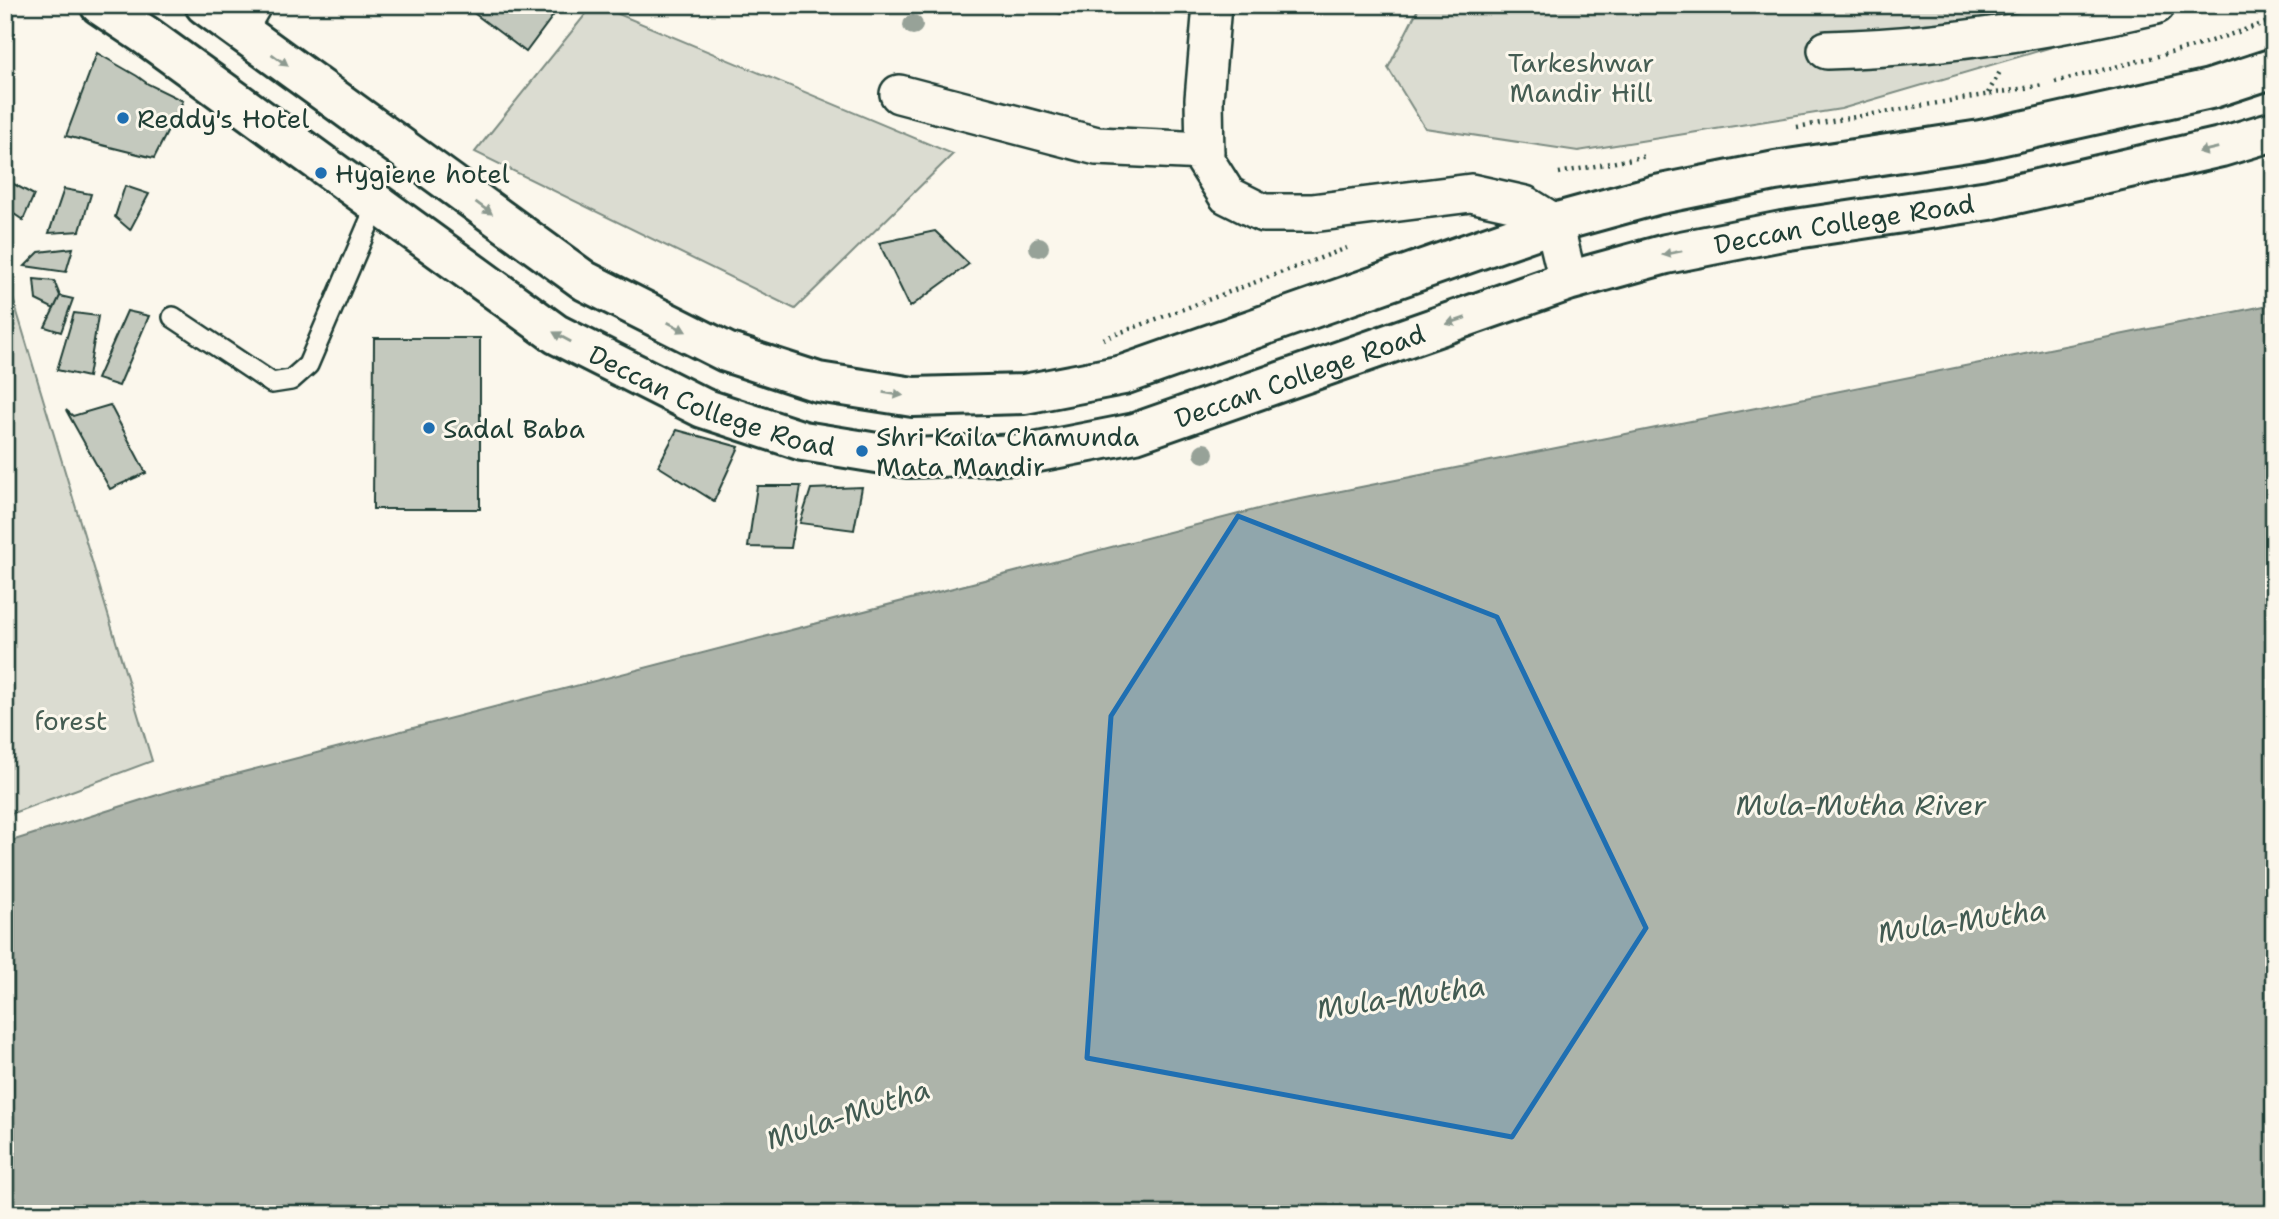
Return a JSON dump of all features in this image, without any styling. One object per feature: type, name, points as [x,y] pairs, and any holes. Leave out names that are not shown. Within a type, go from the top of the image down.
[{"type":"main road","name":"Deccan College Road","points":[[100,5],[556,334],[704,408],[803,441],[908,458],[1028,454],[1135,433],[1568,281],[1666,254],[1782,231],[1989,200],[2221,147],[2274,131]]},
{"type":"main road","name":"Deccan College Road","points":[[205,5],[245,17],[585,281],[726,352],[818,382],[913,397],[1024,394],[1123,375],[1554,223],[1656,195],[1775,171],[1981,140],[2210,89],[2274,68]]},
{"type":"street","points":[[1212,5],[1203,100],[1205,160],[1227,195],[1263,213],[1312,213],[1471,193],[1525,205],[1554,223],[1568,281]]},
{"type":"street","points":[[1827,50],[1888,48],[1976,37],[2095,19],[2156,5]]},
{"type":"street","points":[[900,94],[1086,144],[1205,151]]},
{"type":"lane","points":[[173,317],[272,383],[291,380],[307,365],[377,204]]},
{"type":"path","points":[[1797,127],[2047,84],[2190,48],[2274,20]]},
{"type":"path","points":[[1559,173],[1651,155]]},
{"type":"path","points":[[1097,341],[1352,246]]},
{"type":"highlighted area","points":[[1238,516],[1497,617],[1646,928],[1512,1137],[1087,1058],[1111,716]]},
{"type":"green space","points":[[593,5],[953,154],[795,309],[475,152]]},
{"type":"green space","name":"Tarkeshwar Mandir Hill","points":[[1420,5],[2195,5],[1841,109],[1578,151],[1425,128],[1388,68]]},
{"type":"green space","name":"forest","points":[[5,272],[152,761],[5,816]]},
{"type":"water","name":"Mula-Mutha River","points":[[2274,304],[2274,1214],[5,1214],[5,843],[170,791],[1281,503]]},
{"type":"building","points":[[463,5],[561,5],[526,52]]},
{"type":"building","points":[[1034,5],[1064,5],[1061,14]]},
{"type":"building","points":[[1161,5],[1196,5],[1192,15],[1158,12]]},
{"type":"building","points":[[1677,5],[1779,5],[1677,8]]},
{"type":"building","name":"Reddy's Hotel","points":[[97,53],[148,84],[183,101],[154,158],[66,136]]},
{"type":"building","points":[[10,182],[34,195],[23,220],[5,208],[5,187]]},
{"type":"building","points":[[125,186],[149,194],[130,230],[115,217]]},
{"type":"building","points":[[64,189],[91,194],[80,231],[49,233]]},
{"type":"building","points":[[935,231],[969,264],[910,307],[879,243]]},
{"type":"building","points":[[73,248],[66,272],[25,266],[39,252]]},
{"type":"building","points":[[34,279],[54,281],[60,296],[54,309],[36,300]]},
{"type":"building","points":[[60,296],[73,299],[61,332],[45,327]]},
{"type":"building","points":[[127,311],[149,316],[119,386],[97,379]]},
{"type":"building","points":[[74,313],[98,316],[88,377],[57,370]]},
{"type":"building","points":[[374,338],[480,338],[480,509],[373,509]]},
{"type":"building","points":[[110,405],[146,473],[110,489],[66,410],[73,416]]},
{"type":"building","points":[[677,430],[739,447],[714,501],[658,466]]},
{"type":"building","points":[[757,486],[801,486],[791,548],[748,547]]},
{"type":"building","points":[[862,487],[854,530],[800,523],[811,489]]},
{"type":"place","name":"Reddy's Hotel","points":[[123,118]]},
{"type":"place","name":"Hygiene hotel","points":[[321,173]]},
{"type":"place","name":"Sadal Baba","points":[[429,428]]},
{"type":"place","name":"Shri Kaila Chamunda Mata Mandir","points":[[862,451]]},
{"type":"water label","name":"Mula-Mutha","points":[[1962,921]]},
{"type":"water label","name":"Mula-Mutha","points":[[1401,997]]},
{"type":"water label","name":"Mula-Mutha","points":[[848,1114]]}]
